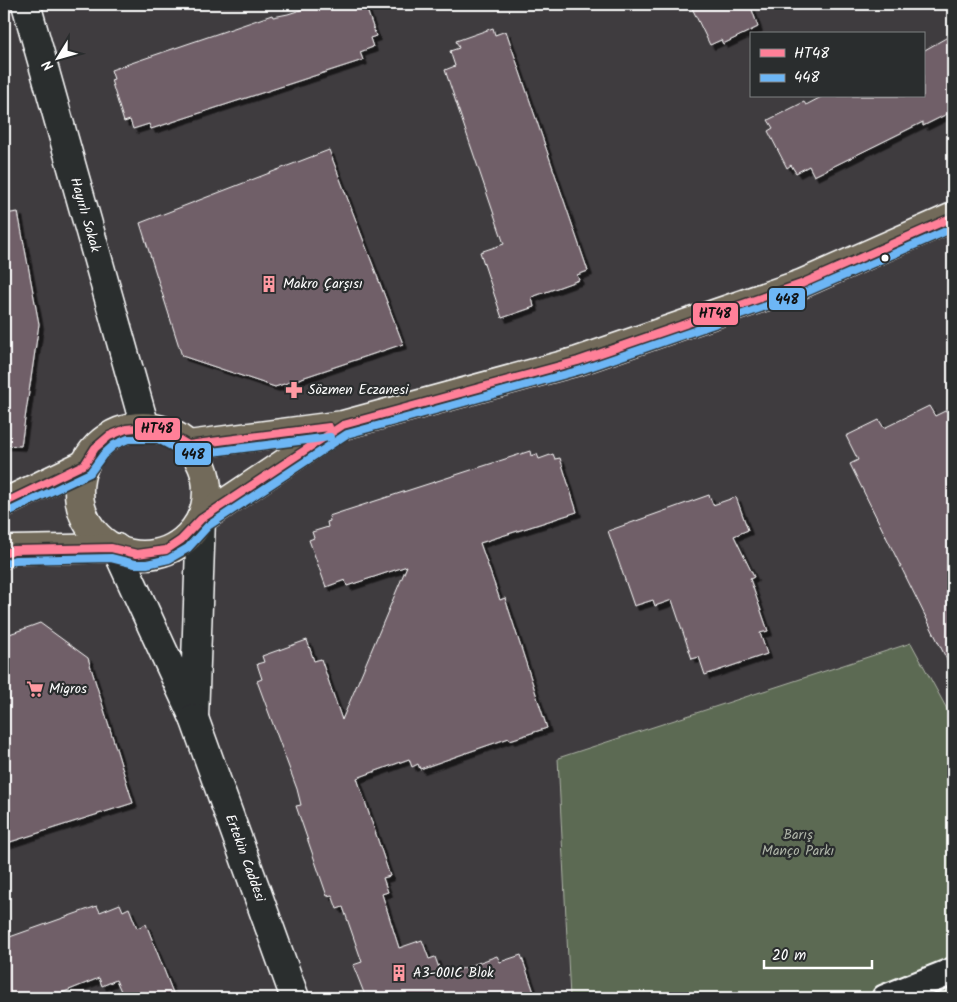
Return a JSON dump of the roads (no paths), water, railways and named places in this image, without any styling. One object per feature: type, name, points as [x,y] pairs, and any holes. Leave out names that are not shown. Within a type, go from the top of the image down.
[{"type":"main road","name":"Hayırlı Sokak","points":[[26,4],[145,427]]},
{"type":"main road","points":[[188,445],[343,425],[587,358],[801,284],[952,223]]},
{"type":"main road","points":[[194,718],[201,519],[207,500],[206,480],[199,461],[188,445],[161,429],[145,427],[126,429],[109,436],[95,448],[84,464],[80,483],[80,503],[87,522],[100,538],[116,548],[136,554],[155,554],[174,547],[190,535],[201,519],[343,425]]},
{"type":"main road","points":[[4,503],[84,464]]},
{"type":"main road","points":[[4,554],[14,550],[116,548]]},
{"type":"main road","name":"Ertekin Caddesi","points":[[116,548],[194,718],[295,998]]},
{"type":"street","points":[[885,998],[953,971]]},
{"type":"place","name":"Makro Çarşısı","points":[[269,284]]},
{"type":"place","name":"Sözmen Eczanesi","points":[[294,390]]},
{"type":"place","name":"Migros","points":[[35,689]]},
{"type":"place","name":"A3-001C Blok","points":[[399,973]]},
{"type":"park label","name":"Barış Manço Parkı","points":[[798,844]]}]
